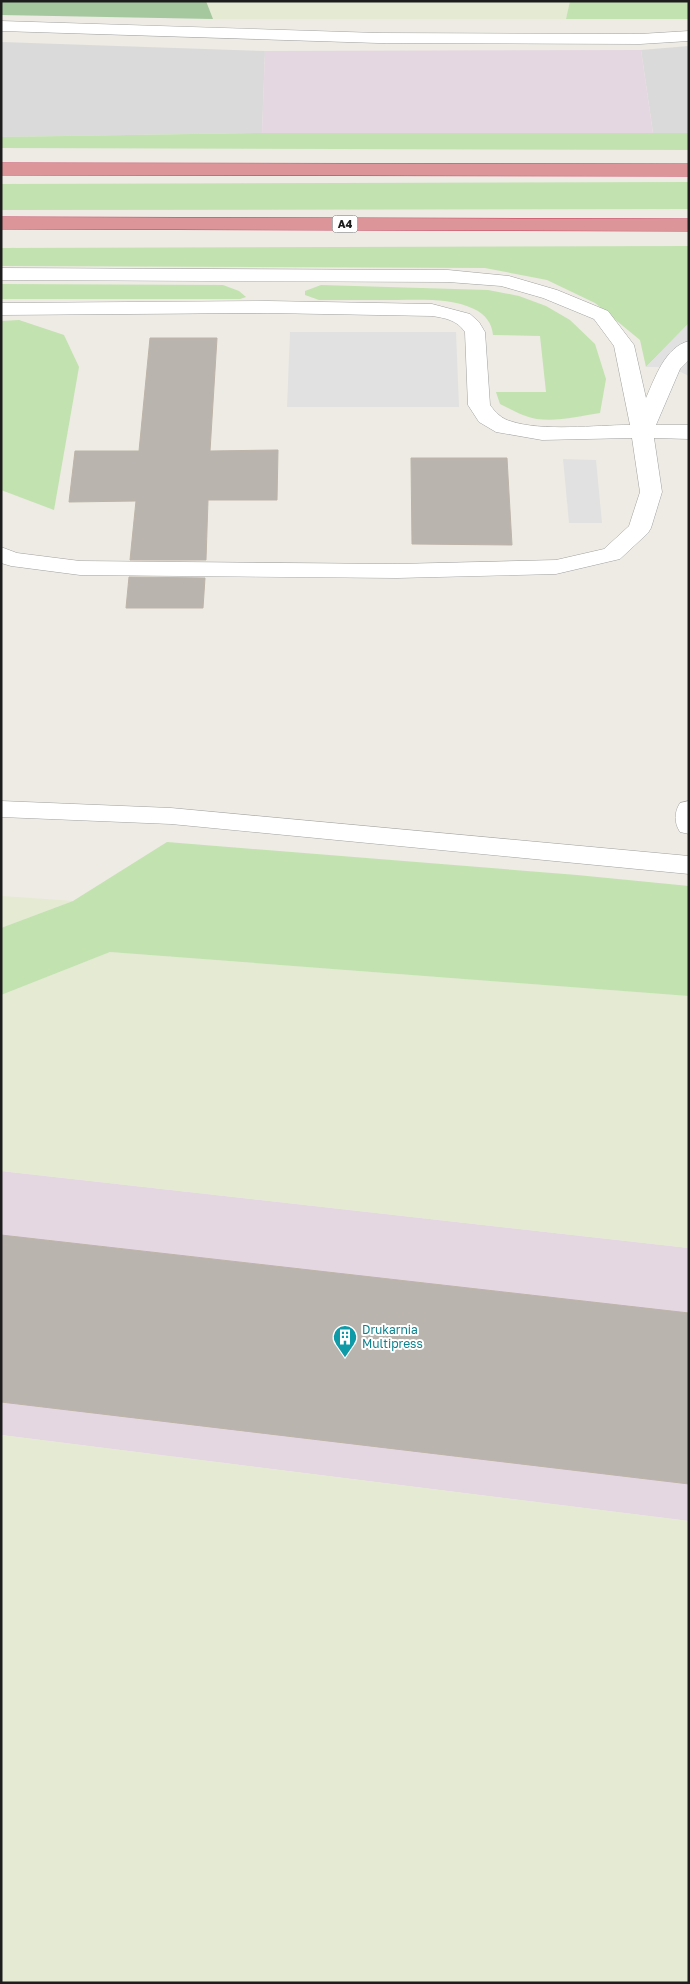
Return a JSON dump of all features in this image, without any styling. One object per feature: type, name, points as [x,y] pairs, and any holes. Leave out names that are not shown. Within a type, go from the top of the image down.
[{"type":"highway","points":[[1,169],[689,170]]},
{"type":"highway","name":"A4","points":[[1,223],[689,225]]},
{"type":"street","points":[[1,26],[378,38],[640,39],[689,36]]},
{"type":"street","points":[[1,274],[438,276],[502,280],[550,294],[601,315],[624,346],[642,431],[652,492],[640,528],[612,554],[556,567],[397,571],[80,568],[11,559],[1,554]]},
{"type":"street","points":[[1,309],[268,308],[432,310],[453,313],[466,319],[472,325],[475,332],[479,405],[488,417],[504,427],[542,433],[689,432]]},
{"type":"street","points":[[642,431],[670,367],[689,347]]},
{"type":"street","points":[[1,809],[171,816],[437,840],[689,866]]},
{"type":"street","points":[[689,809],[689,826]]},
{"type":"shaded area","points":[[1,42],[265,51],[262,133],[1,137]]},
{"type":"shaded area","points":[[689,46],[689,133],[653,133],[641,50]]},
{"type":"shaded area","points":[[641,50],[653,133],[262,133],[265,51]]},
{"type":"shaded area","points":[[689,323],[689,376],[670,367],[646,367]]},
{"type":"shaded area","points":[[290,332],[456,332],[459,407],[287,407]]},
{"type":"shaded area","points":[[563,459],[596,460],[602,523],[569,523]]},
{"type":"shaded area","name":"Drukarnia Multipress","points":[[1,1171],[689,1248],[689,1521],[1,1435]]},
{"type":"green space","points":[[1,1],[206,1],[213,19],[1,15]]},
{"type":"green space","points":[[206,1],[570,1],[566,19],[213,19]]},
{"type":"green space","points":[[570,1],[689,1],[689,19],[566,19]]},
{"type":"green space","points":[[262,133],[689,133],[689,150],[1,148],[1,137]]},
{"type":"green space","points":[[689,182],[689,209],[1,210],[1,184]]},
{"type":"green space","points":[[689,246],[689,323],[646,367],[640,340],[595,303],[547,280],[485,268],[1,266],[1,248]]},
{"type":"green space","points":[[1,284],[223,285],[239,291],[246,297],[240,299],[1,299]]},
{"type":"green space","points":[[321,285],[488,290],[519,296],[546,306],[570,320],[595,344],[606,379],[600,413],[545,420],[527,417],[500,404],[496,392],[546,392],[540,336],[493,335],[487,319],[481,313],[465,305],[446,301],[319,300],[305,295],[305,291]]},
{"type":"green space","points":[[19,320],[64,335],[79,367],[54,510],[1,490],[1,321]]},
{"type":"green space","points":[[167,842],[577,875],[689,886],[689,996],[110,952],[1,995],[1,928],[73,901]]},
{"type":"green space","points":[[1,896],[73,901],[1,928]]},
{"type":"green space","points":[[110,952],[689,996],[689,1248],[1,1171],[1,995]]},
{"type":"green space","points":[[1,1435],[689,1521],[689,1983],[1,1983]]},
{"type":"building","points":[[150,338],[217,338],[210,451],[278,450],[277,500],[208,500],[206,560],[130,560],[136,501],[69,502],[75,451],[139,451]]},
{"type":"building","points":[[411,458],[507,458],[512,545],[412,544]]},
{"type":"building","points":[[129,577],[205,578],[203,608],[126,608]]},
{"type":"building","name":"Drukarnia Multipress","points":[[1,1235],[689,1313],[689,1484],[1,1402]]},
{"type":"place","name":"Drukarnia Multipress","points":[[345,1358]]}]
